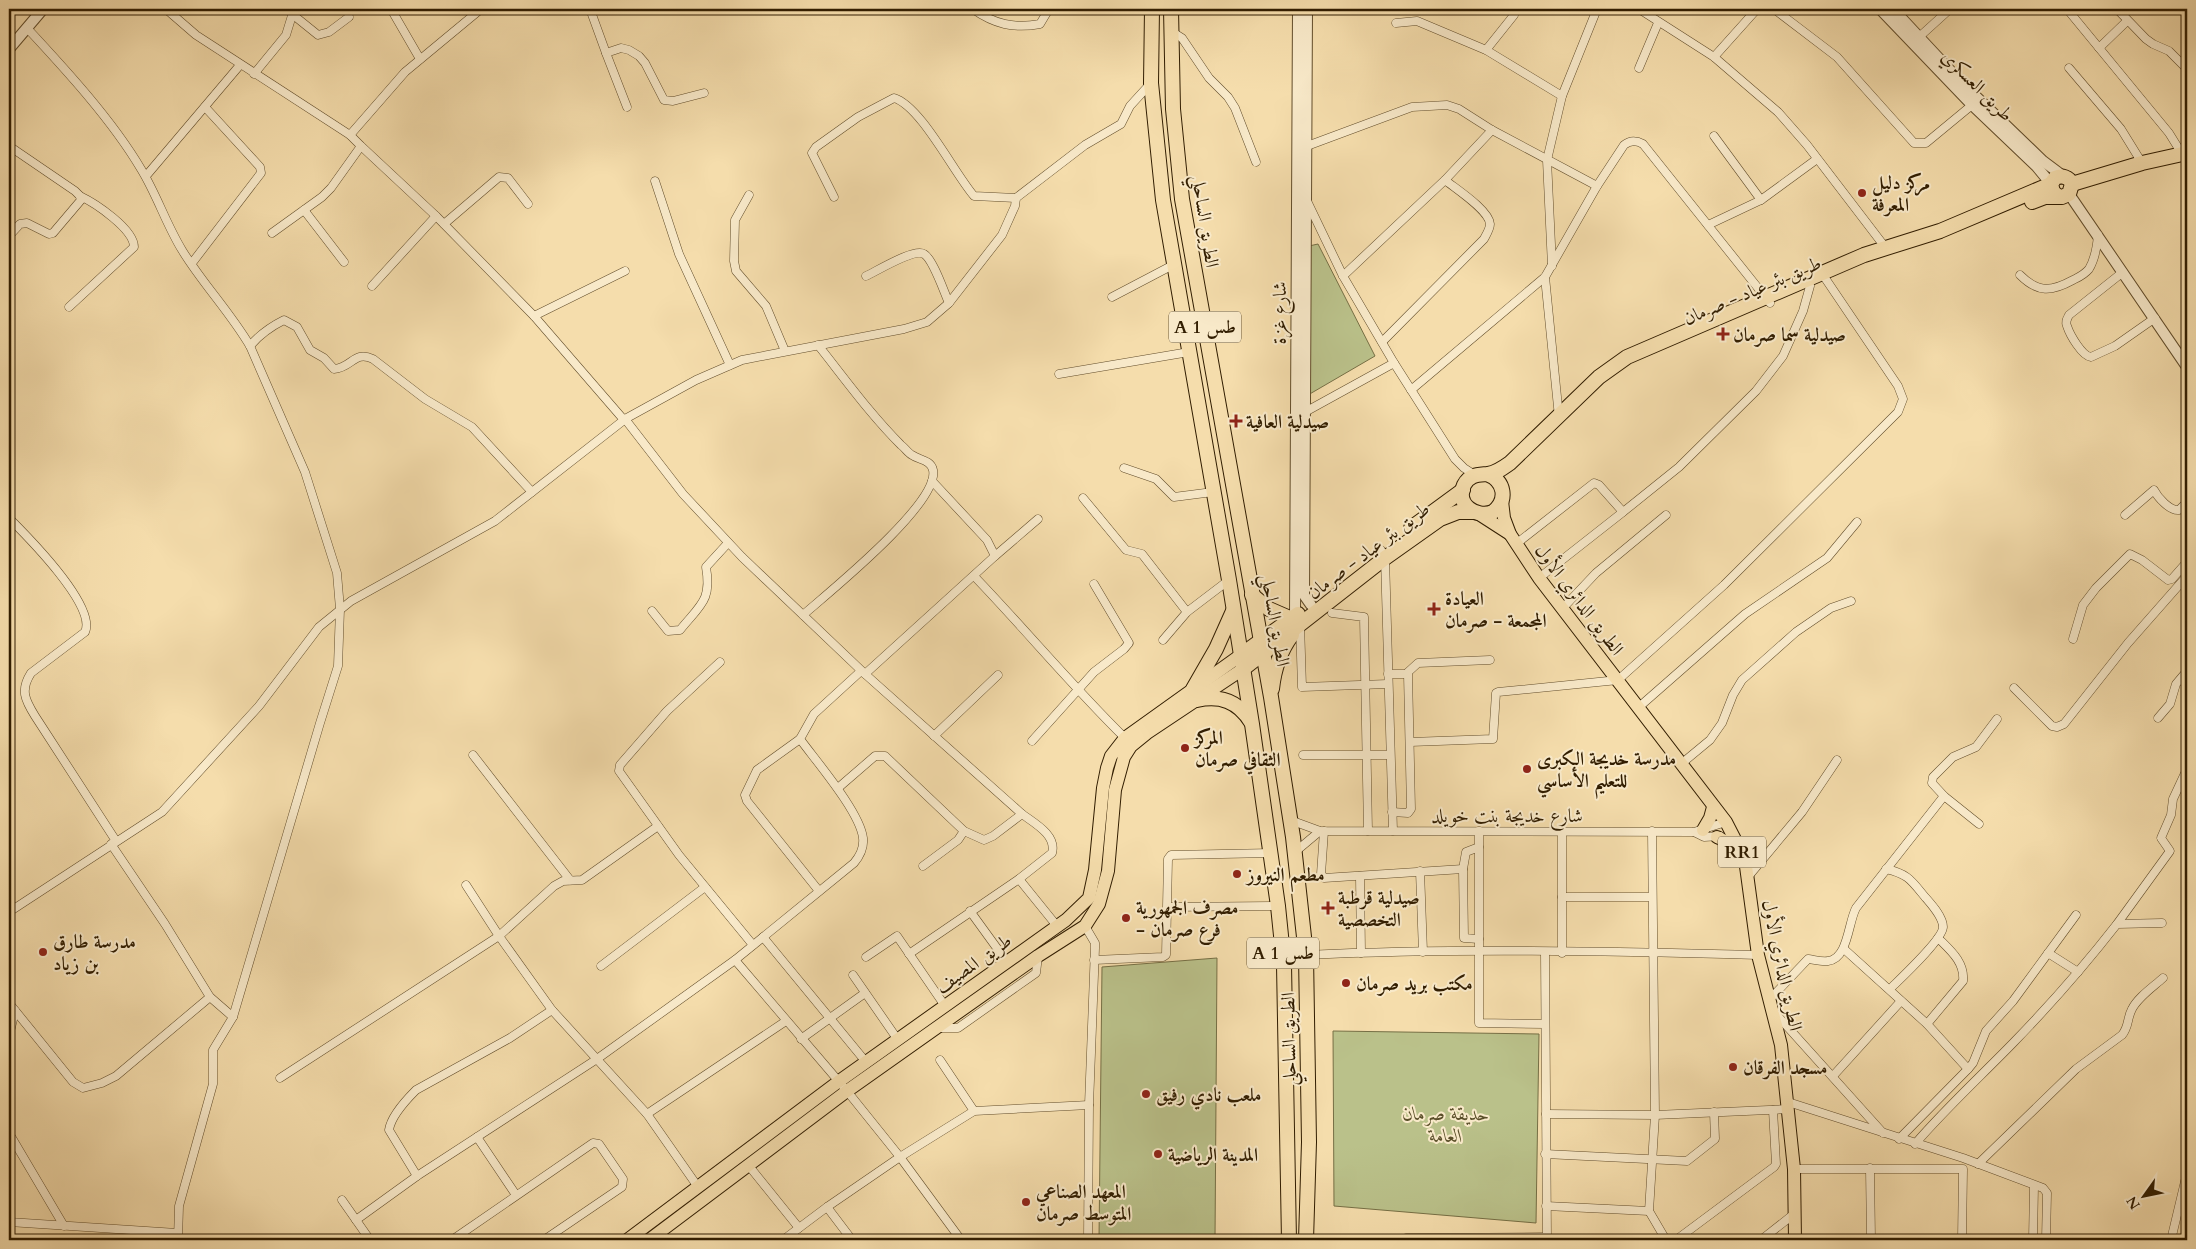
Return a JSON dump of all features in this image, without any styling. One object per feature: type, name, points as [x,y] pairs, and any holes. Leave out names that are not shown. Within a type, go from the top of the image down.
[{"type":"highway","name":"الطريق الساحلي","points":[[1152,9],[1151,83],[1163,200],[1229,580],[1272,853],[1278,906],[1284,965],[1289,1240]]},
{"type":"highway","name":"الطريق الساحلي","points":[[1171,9],[1176,146],[1182,199],[1271,697],[1295,852],[1306,955],[1310,1142],[1306,1240]]},
{"type":"highway","name":"طريق بئر عياد - صرمان","points":[[1481,474],[1510,463],[1599,377],[1627,357],[1768,300],[1810,286],[1889,253],[1942,240],[2066,188],[2142,163],[2185,154]]},
{"type":"highway","points":[[2051,184],[2053,192],[2066,188]]},
{"type":"highway","name":"طريق بئر عياد - صرمان","points":[[1502,495],[1506,478],[1514,469],[1618,370],[1638,358],[1885,247],[1940,231],[2051,184]]},
{"type":"highway","points":[[1481,474],[1497,479],[1502,495],[1493,512],[1476,513],[1465,505],[1463,488],[1468,479],[1481,474]]},
{"type":"highway","name":"طريق بئر عياد - صرمان","points":[[1295,620],[1383,554],[1463,488]]},
{"type":"highway","name":"طريق بئر عياد - صرمان","points":[[1242,662],[1261,649],[1311,605],[1383,554],[1445,516],[1458,512],[1476,513]]},
{"type":"highway","points":[[1252,595],[1269,609],[1295,620],[1278,660],[1271,697]]},
{"type":"highway","points":[[1233,610],[1195,695],[1223,699],[1235,704],[1245,713],[1252,724]]},
{"type":"main road","points":[[1502,495],[1504,518],[1513,539]]},
{"type":"main road","points":[[1476,513],[1513,539]]},
{"type":"main road","name":"الطريق الدائري الأول","points":[[1513,539],[1562,609],[1639,707],[1729,827],[1741,849],[1758,955],[1781,1045],[1794,1169],[1795,1240]]},
{"type":"main road","name":"طريق المصيف","points":[[627,1240],[698,1187],[843,1086],[936,1028],[1038,956],[1085,926],[1099,904],[1108,871],[1115,790],[1124,757],[1131,746],[1147,732],[1242,662]]},
{"type":"main road","name":"طريق المصيف","points":[[649,1240],[750,1166],[843,1086],[866,1062],[1057,926],[1088,898],[1095,870],[1103,788],[1111,756],[1125,738],[1195,695]]},
{"type":"main road","points":[[1698,831],[1710,818],[1713,807]]},
{"type":"main road","points":[[1717,837],[1741,849]]},
{"type":"street","points":[[9,46],[43,9]]},
{"type":"street","points":[[166,9],[196,35],[350,135],[436,216],[534,316],[624,420],[683,494],[728,543],[863,672],[1022,814],[1046,833],[1054,848],[1052,853],[909,954]]},
{"type":"street","points":[[391,9],[420,59]]},
{"type":"street","points":[[350,135],[395,82],[481,9]]},
{"type":"street","points":[[590,9],[626,107]]},
{"type":"street","points":[[973,9],[985,18],[1010,26],[1040,24],[1049,9]]},
{"type":"street","name":"شارع غزة","points":[[1295,620],[1298,9]]},
{"type":"street","name":"شارع غزة","points":[[1307,9],[1308,201],[1304,595],[1311,605]]},
{"type":"street","points":[[1552,266],[1547,160],[1562,96],[1596,9]]},
{"type":"street","points":[[1639,9],[1714,57],[1778,112],[1885,247]]},
{"type":"street","points":[[1714,57],[1757,9]]},
{"type":"street","points":[[1774,9],[1837,57],[1914,143],[1926,143],[1972,106]]},
{"type":"street","name":"طريق العسكري","points":[[1880,9],[1972,106],[2037,167],[2051,184]]},
{"type":"street","name":"طريق العسكري","points":[[1893,9],[1918,38],[2042,161],[2066,188],[2187,367]]},
{"type":"street","points":[[1918,38],[1950,9]]},
{"type":"street","points":[[2067,9],[2185,154]]},
{"type":"street","points":[[2118,9],[2127,21],[2153,44],[2169,51],[2187,69]]},
{"type":"street","points":[[254,74],[286,34],[293,11],[318,35],[329,32],[349,17]]},
{"type":"street","points":[[1486,50],[1514,15]]},
{"type":"street","points":[[1396,23],[1417,21],[1486,50],[1562,96]]},
{"type":"street","points":[[2099,48],[2127,21]]},
{"type":"street","points":[[1639,68],[1658,22]]},
{"type":"street","points":[[9,1222],[177,1237],[179,1206],[213,1084],[213,1050],[233,1017],[320,722],[336,677],[340,609],[334,559],[305,472],[250,346],[241,330],[179,245],[146,176],[112,127],[54,57],[27,28]]},
{"type":"street","points":[[1171,32],[1182,38],[1209,78],[1228,97],[1235,108],[1256,162]]},
{"type":"street","points":[[606,52],[621,48],[639,56],[645,63],[661,97],[667,101],[704,93]]},
{"type":"street","points":[[146,176],[240,65]]},
{"type":"street","points":[[2069,68],[2121,129],[2142,163]]},
{"type":"street","points":[[834,198],[812,153],[816,147],[858,117],[894,98],[901,100],[921,119],[974,196],[1016,198],[1085,145],[1121,124],[1130,106],[1151,83]]},
{"type":"street","points":[[1307,146],[1406,109],[1426,105],[1447,105],[1458,109],[1492,130],[1597,186]]},
{"type":"street","points":[[192,263],[261,173],[260,167],[205,107]]},
{"type":"street","points":[[1342,276],[1445,180],[1492,130]]},
{"type":"street","points":[[1714,136],[1761,200]]},
{"type":"street","points":[[1411,390],[1545,277],[1597,186],[1624,145],[1628,142],[1643,144],[1768,300]]},
{"type":"street","points":[[9,146],[80,196],[100,206],[109,213],[132,239],[134,247],[69,307]]},
{"type":"street","points":[[272,233],[331,188],[361,146]]},
{"type":"street","points":[[1708,225],[1761,200],[1817,159]]},
{"type":"street","points":[[444,224],[498,177],[508,178],[528,204]]},
{"type":"street","points":[[1382,342],[1484,239],[1489,229],[1490,224],[1485,213],[1445,180]]},
{"type":"street","points":[[655,181],[679,254],[730,365]]},
{"type":"street","points":[[1296,194],[1308,201],[1342,276],[1455,459],[1463,488]]},
{"type":"street","points":[[749,195],[735,220],[736,271],[766,306],[785,351]]},
{"type":"street","points":[[9,236],[20,224],[27,223],[49,234],[53,233],[81,200],[80,196]]},
{"type":"street","points":[[9,911],[167,807],[259,706],[319,627],[351,601],[495,521],[624,420],[696,380],[742,360],[916,326],[932,319],[949,303],[1002,235],[1015,206],[1016,198]]},
{"type":"street","points":[[304,210],[344,262]]},
{"type":"street","points":[[372,286],[436,216]]},
{"type":"street","points":[[2020,275],[2033,286],[2041,289],[2062,286],[2083,275],[2089,268],[2097,248],[2098,235]]},
{"type":"street","points":[[866,276],[909,255],[917,252],[924,254],[929,260],[949,303]]},
{"type":"street","points":[[1112,297],[1173,265]]},
{"type":"street","points":[[534,316],[625,271]]},
{"type":"street","points":[[2123,272],[2066,319],[2067,327],[2085,355],[2091,358],[2110,349],[2155,318]]},
{"type":"street","points":[[1545,277],[1559,417]]},
{"type":"street","points":[[1410,742],[1493,739],[1496,693],[1498,692],[1618,680],[1724,585],[1901,407],[1903,399],[1898,386],[1826,278]]},
{"type":"street","points":[[1540,578],[1679,467],[1731,417],[1766,379],[1783,356],[1804,311],[1810,286]]},
{"type":"street","points":[[250,346],[258,335],[284,320],[297,327],[310,350],[324,358],[334,369],[342,368],[360,356],[365,355],[373,359],[425,399],[472,427],[532,492]]},
{"type":"street","points":[[803,615],[859,566],[915,511],[932,481],[934,470],[930,464],[912,455],[890,433],[818,345]]},
{"type":"street","points":[[1059,374],[1189,352]]},
{"type":"street","points":[[1306,412],[1394,363]]},
{"type":"street","points":[[1455,459],[1481,474]]},
{"type":"street","points":[[1124,468],[1156,480],[1174,497],[1213,492]]},
{"type":"street","points":[[932,481],[987,540],[995,556]]},
{"type":"street","points":[[1513,539],[1594,483],[1599,485],[1623,512]]},
{"type":"street","points":[[2125,515],[2154,490],[2158,497],[2172,510],[2179,510],[2187,502]]},
{"type":"street","points":[[1083,498],[1126,550],[1142,554],[1187,612]]},
{"type":"street","points":[[1562,609],[1596,573],[1666,515]]},
{"type":"street","points":[[9,518],[39,549],[79,600],[86,615],[87,627],[85,632],[31,673],[26,681],[24,694],[35,716],[210,997],[233,1017]]},
{"type":"street","points":[[819,891],[747,801],[745,795],[757,770],[800,739],[814,714],[1038,519]]},
{"type":"street","points":[[1639,707],[1745,614],[1827,558],[1857,522]]},
{"type":"street","points":[[652,612],[668,631],[680,630],[707,595],[709,585],[706,567],[728,543]]},
{"type":"street","points":[[1383,554],[1393,831]]},
{"type":"street","points":[[2073,639],[2083,605],[2096,588],[2130,554],[2142,560],[2168,580],[2172,579],[2187,562]]},
{"type":"street","points":[[974,576],[1020,624],[1077,691],[1125,738]]},
{"type":"street","points":[[2014,688],[2052,726],[2057,727],[2064,724],[2128,643],[2187,576]]},
{"type":"street","points":[[1163,640],[1187,612],[1229,580]]},
{"type":"street","points":[[1032,741],[1094,672],[1129,643],[1094,584]]},
{"type":"street","points":[[1681,764],[1710,740],[1722,723],[1732,695],[1742,680],[1796,632],[1831,608],[1850,601]]},
{"type":"street","points":[[1332,613],[1364,617],[1368,831]]},
{"type":"street","points":[[1295,620],[1302,687],[1388,684]]},
{"type":"street","points":[[1388,674],[1407,673],[1418,663],[1490,660]]},
{"type":"street","points":[[720,662],[661,718],[620,765],[621,774],[705,887],[753,945]]},
{"type":"street","points":[[2158,718],[2170,704],[2176,684],[2187,671]]},
{"type":"street","points":[[1392,812],[1410,812],[1410,742],[1407,673]]},
{"type":"street","points":[[934,736],[998,675]]},
{"type":"street","points":[[1979,824],[1944,796],[1932,783],[1933,777],[1953,757],[1976,747],[1997,719]]},
{"type":"street","points":[[356,1220],[417,1176],[597,1059],[735,960],[854,863],[859,857],[863,843],[861,830],[838,788],[800,739]]},
{"type":"street","points":[[838,788],[875,756],[881,754],[964,830],[986,839],[1022,814]]},
{"type":"street","points":[[473,755],[570,880]]},
{"type":"street","points":[[1303,755],[1390,755]]},
{"type":"street","points":[[1747,878],[1802,812],[1837,760]]},
{"type":"street","points":[[1915,1144],[1931,1125],[2015,1041],[2078,972],[2117,924],[2170,852],[2160,838],[2171,815],[2173,799],[2187,769]]},
{"type":"street","points":[[1884,1134],[1772,1005],[1808,960],[1828,961],[1836,959],[1844,949],[1851,918],[1886,869],[1944,796]]},
{"type":"street","points":[[1290,820],[1322,831]]},
{"type":"street","points":[[280,1078],[499,936],[511,923],[554,886],[570,880],[582,880],[658,826]]},
{"type":"street","points":[[1729,827],[1717,837],[1701,837],[1698,831],[1729,827]]},
{"type":"street","points":[[923,866],[958,840],[964,830]]},
{"type":"street","points":[[1295,852],[1322,831]]},
{"type":"street","points":[[1322,831],[1322,877],[1463,869]]},
{"type":"street","name":"شارع خديجة بنت خويلد","points":[[1322,831],[1698,831]]},
{"type":"street","points":[[1478,831],[1480,1024],[1545,1024]]},
{"type":"street","points":[[1652,831],[1655,1115],[1649,1211],[1666,1240]]},
{"type":"street","points":[[1562,832],[1562,953]]},
{"type":"street","points":[[1479,848],[1466,852],[1463,869],[1464,938],[1479,938]]},
{"type":"street","points":[[1094,960],[1164,957],[1168,907],[1168,859],[1171,855],[1272,853]]},
{"type":"street","points":[[1886,869],[1908,876],[1941,919],[1943,927],[1938,938],[1890,989]]},
{"type":"street","points":[[1420,871],[1423,952]]},
{"type":"street","points":[[1360,876],[1361,953]]},
{"type":"street","points":[[1019,878],[1057,926]]},
{"type":"street","points":[[466,885],[499,936],[552,1010],[647,1114],[698,1187]]},
{"type":"street","points":[[601,966],[705,887]]},
{"type":"street","points":[[1562,897],[1652,897]]},
{"type":"street","points":[[1168,907],[1278,906]]},
{"type":"street","points":[[970,911],[1007,962]]},
{"type":"street","points":[[1899,1139],[1968,1069],[1986,1032],[2013,1001],[2076,914]]},
{"type":"street","points":[[2117,924],[2162,923]]},
{"type":"street","points":[[1085,926],[1095,943],[1089,1105],[1088,1240]]},
{"type":"street","points":[[866,957],[896,936],[945,1006]]},
{"type":"street","points":[[763,937],[866,1062]]},
{"type":"street","points":[[1927,1024],[1963,981],[1964,977],[1957,958],[1938,938]]},
{"type":"street","points":[[1844,949],[1927,1024],[1968,1069]]},
{"type":"street","points":[[1306,955],[1423,952],[1758,955]]},
{"type":"street","points":[[1403,1240],[1406,1238],[1546,1239],[1545,952]]},
{"type":"street","points":[[2048,953],[2078,972]]},
{"type":"street","points":[[735,960],[843,1086],[900,1157],[961,1240]]},
{"type":"street","points":[[853,975],[898,1040]]},
{"type":"street","points":[[1978,1164],[2076,1069],[2126,1031],[2130,1014],[2136,1003],[2163,978]]},
{"type":"street","points":[[801,1039],[865,993]]},
{"type":"street","points":[[9,1003],[73,1082],[83,1088],[102,1083],[116,1076],[210,997]]},
{"type":"street","points":[[1833,1076],[1901,1001]]},
{"type":"street","points":[[417,1176],[389,1130],[390,1123],[408,1098],[416,1090],[510,1038],[552,1010]]},
{"type":"street","points":[[9,1036],[15,1011]]},
{"type":"street","points":[[647,1114],[786,1021]]},
{"type":"street","points":[[940,1060],[974,1112]]},
{"type":"street","points":[[782,1240],[900,1157],[974,1112],[1089,1105]]},
{"type":"street","points":[[1546,1114],[1655,1115],[1773,1110],[1788,1106],[1962,1158],[2042,1188],[2047,1193],[2046,1240]]},
{"type":"street","points":[[1676,1240],[1774,1167],[1776,1164],[1773,1110]]},
{"type":"street","points":[[1545,1154],[1652,1158],[1687,1162],[1716,1137],[1714,1112]]},
{"type":"street","points":[[9,1133],[64,1226]]},
{"type":"street","points":[[478,1137],[516,1195]]},
{"type":"street","points":[[452,1240],[595,1142],[599,1144],[623,1179],[622,1187],[544,1240]]},
{"type":"street","points":[[1962,1158],[1962,1240]]},
{"type":"street","points":[[750,1166],[799,1228]]},
{"type":"street","points":[[1870,1168],[1871,1240]]},
{"type":"street","points":[[1794,1169],[1963,1169]]},
{"type":"street","points":[[2171,1240],[2187,1173]]},
{"type":"street","points":[[2033,1240],[2034,1186]]},
{"type":"street","points":[[342,1200],[370,1240]]},
{"type":"street","points":[[1546,1206],[1649,1211]]},
{"type":"street","points":[[827,1207],[852,1240]]},
{"type":"street","points":[[1761,1240],[1794,1214]]},
{"type":"green space","points":[[1318,244],[1375,356],[1308,395],[1309,246]]},
{"type":"green space","name":"المدينة الرياضية","points":[[1217,958],[1215,1240],[1099,1239],[1102,967]]},
{"type":"green space","name":"حديقة صرمان العامة","points":[[1333,1031],[1539,1034],[1536,1223],[1334,1206]]},
{"type":"place","name":"مركز دليل المعرفة","points":[[1862,193]]},
{"type":"place","name":"صيدلية سما صرمان","points":[[1723,334]]},
{"type":"place","name":"صيدلية العافية","points":[[1236,421]]},
{"type":"place","name":"العيادة المجمعة - صرمان","points":[[1434,609]]},
{"type":"place","name":"المركز الثقافي صرمان","points":[[1185,748]]},
{"type":"place","name":"مدرسة خديجة الكبرى للتعليم الأساسي","points":[[1527,769]]},
{"type":"place","name":"مطعم النيروز","points":[[1237,874]]},
{"type":"place","name":"صيدلية قرطبة التخصصية","points":[[1328,908]]},
{"type":"place","name":"مصرف الجمهورية - فرع صرمان","points":[[1126,918]]},
{"type":"place","name":"مدرسة طارق بن زياد","points":[[43,952]]},
{"type":"place","name":"مكتب بريد صرمان","points":[[1346,983]]},
{"type":"place","name":"مسجد الفرقان","points":[[1733,1067]]},
{"type":"place","name":"ملعب نادي رفيق","points":[[1146,1094]]},
{"type":"place","name":"المدينة الرياضية","points":[[1158,1154]]},
{"type":"place","name":"المعهد الصناعي المتوسط صرمان","points":[[1026,1202]]}]
